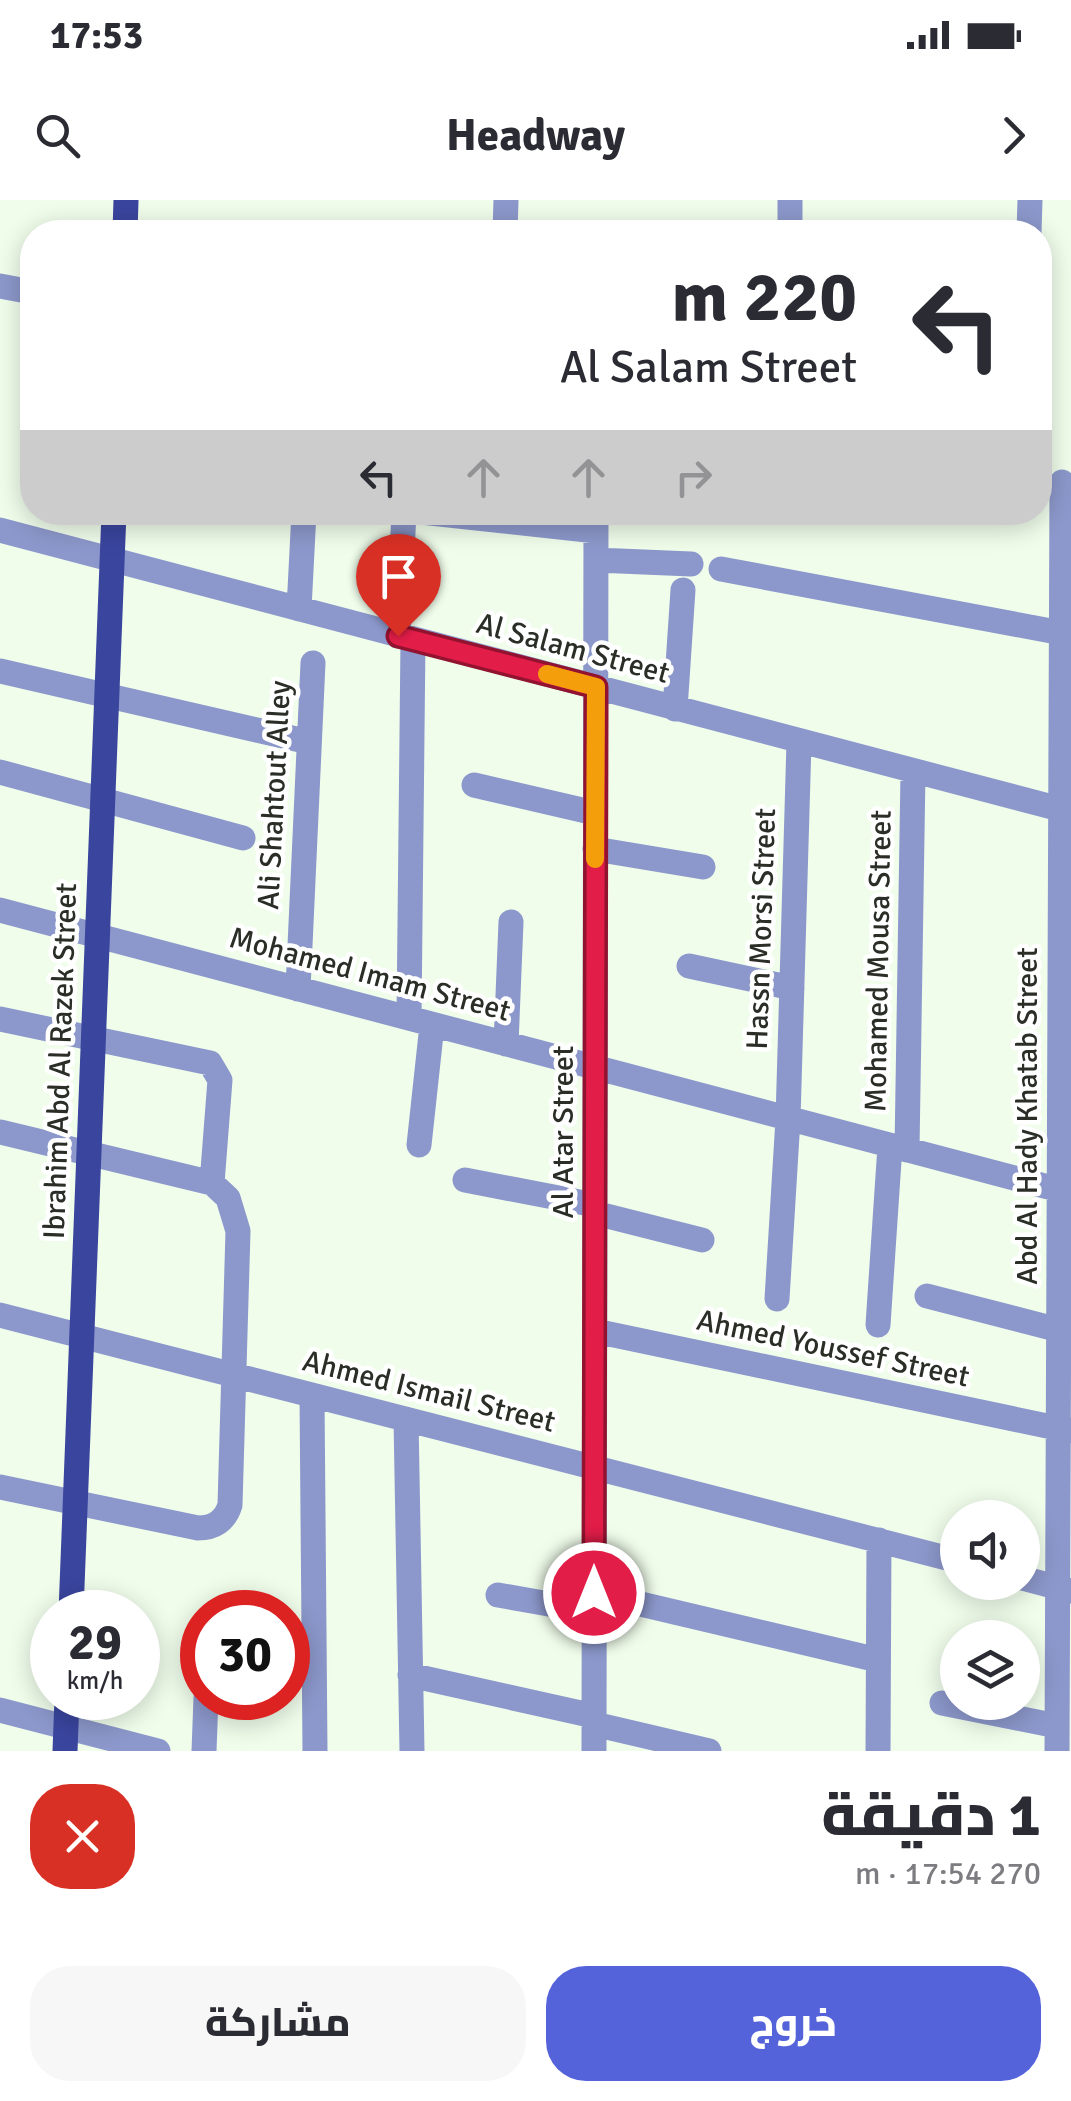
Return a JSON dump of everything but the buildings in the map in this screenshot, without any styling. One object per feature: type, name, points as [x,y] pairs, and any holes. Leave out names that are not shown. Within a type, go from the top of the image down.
[{"type":"main road","name":"Ibrahim Abd Al Razek Street","points":[[72,1590],[113,525]]},
{"type":"street","name":"Abd Al Hady Khatab Street","points":[[1058,481],[1066,582],[1062,632],[1066,675],[1066,1051],[1061,1724]]},
{"type":"street","points":[[299,609],[303,525]]},
{"type":"street","points":[[404,525],[420,1021],[419,1144]]},
{"type":"street","name":"Al Atar Street","points":[[594,1751],[596,525]]},
{"type":"street","name":"Al Salam Street","points":[[0,530],[1066,811]]},
{"type":"street","points":[[596,560],[691,564]]},
{"type":"street","points":[[721,569],[1062,632]]},
{"type":"street","points":[[675,709],[683,590]]},
{"type":"street","name":"Ali Shahtout Alley","points":[[298,989],[312,663]]},
{"type":"street","points":[[0,672],[309,742]]},
{"type":"street","name":"Hassn Morsi Street","points":[[777,1299],[788,1118],[798,742]]},
{"type":"street","points":[[0,772],[243,838]]},
{"type":"street","name":"Mohamed Mousa Street","points":[[878,1325],[899,1148],[913,772]]},
{"type":"street","points":[[474,786],[595,814]]},
{"type":"street","points":[[595,849],[703,866]]},
{"type":"street","name":"Mohamed Imam Street","points":[[0,910],[1065,1192]]},
{"type":"street","points":[[506,1044],[511,922]]},
{"type":"street","points":[[689,966],[792,988]]},
{"type":"street","points":[[0,1019],[210,1064],[220,1080],[212,1183]]},
{"type":"street","points":[[0,1132],[212,1183],[228,1198],[236,1220],[236,1375],[230,1504],[222,1520],[215,1526],[198,1528],[0,1487]]},
{"type":"street","points":[[465,1180],[595,1209],[702,1240]]},
{"type":"street","points":[[927,1296],[1063,1334]]},
{"type":"street","name":"Ahmed Ismail Street","points":[[0,1315],[940,1556]]},
{"type":"street","name":"Ahmed Youssef Street","points":[[594,1331],[1065,1430]]},
{"type":"street","points":[[312,1395],[316,1751]]},
{"type":"street","points":[[406,1419],[412,1751]]},
{"type":"street","points":[[878,1751],[879,1540]]},
{"type":"street","points":[[498,1596],[594,1603],[878,1660]]},
{"type":"street","points":[[410,1675],[710,1751]]},
{"type":"street","points":[[0,1710],[66,1739],[158,1751]]},
{"type":"street","points":[[204,1751],[205,1720]]},
{"type":"slow traffic","points":[[547,674],[596,687],[595,859]]},
{"type":"route","points":[[398,636],[596,687],[594,1593]]}]
